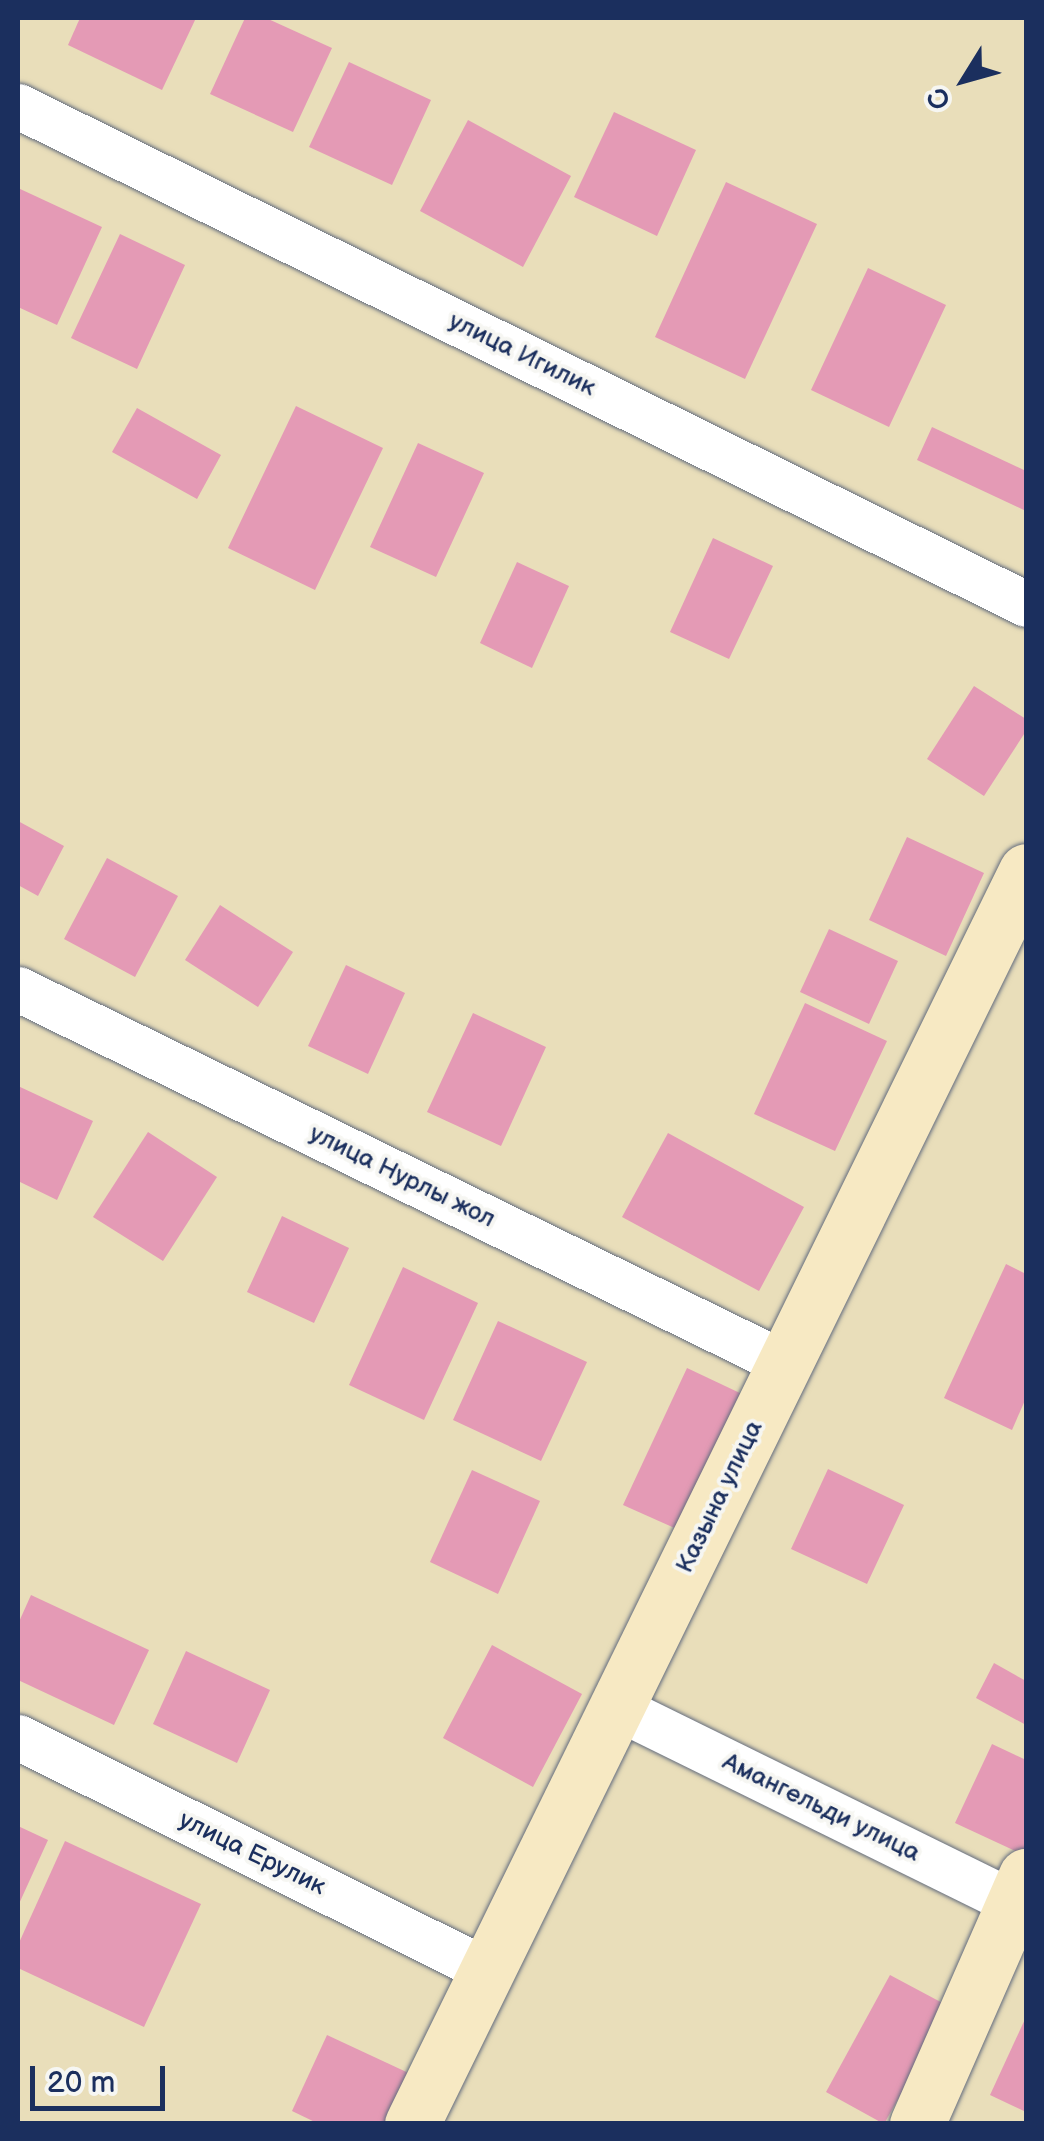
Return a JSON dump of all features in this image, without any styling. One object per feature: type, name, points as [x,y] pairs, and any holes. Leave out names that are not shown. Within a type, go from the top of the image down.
[{"type":"street","name":"улица Игилик","points":[[18,106],[1026,604]]},
{"type":"street","name":"Казына улица","points":[[412,2124],[1026,871]]},
{"type":"street","name":"улица Нурлы жол","points":[[18,989],[786,1364]]},
{"type":"street","name":"Амангельди улица","points":[[616,1708],[1022,1895]]},
{"type":"street","name":"улица Ерулик","points":[[18,1737],[486,1970]]},
{"type":"street","points":[[917,2124],[1022,1895]]},
{"type":"building","points":[[80,18],[196,18],[162,90],[68,45]]},
{"type":"building","points":[[245,18],[266,18],[332,48],[293,132],[210,94]]},
{"type":"building","points":[[349,62],[431,100],[392,185],[309,147]]},
{"type":"building","points":[[614,112],[696,150],[657,236],[574,197]]},
{"type":"building","points":[[468,120],[571,176],[523,267],[420,211]]},
{"type":"building","points":[[726,182],[817,224],[745,379],[655,337]]},
{"type":"building","points":[[18,188],[102,227],[57,325],[18,307]]},
{"type":"building","points":[[120,234],[185,265],[137,369],[71,338]]},
{"type":"building","points":[[868,268],[946,305],[889,427],[811,390]]},
{"type":"building","points":[[296,406],[383,448],[315,590],[228,548]]},
{"type":"building","points":[[137,408],[221,455],[197,499],[112,452]]},
{"type":"building","points":[[932,427],[1026,471],[1026,511],[917,460]]},
{"type":"building","points":[[418,443],[484,473],[436,577],[370,547]]},
{"type":"building","points":[[713,538],[773,566],[729,659],[670,632]]},
{"type":"building","points":[[517,562],[569,586],[532,668],[480,643]]},
{"type":"building","points":[[974,686],[1026,719],[1026,731],[984,796],[927,759]]},
{"type":"building","points":[[18,821],[64,846],[38,896],[18,885]]},
{"type":"building","points":[[907,837],[984,873],[946,956],[869,920]]},
{"type":"building","points":[[107,858],[178,896],[135,977],[64,939]]},
{"type":"building","points":[[220,905],[293,952],[258,1007],[185,960]]},
{"type":"building","points":[[829,929],[898,961],[869,1024],[800,992]]},
{"type":"building","points":[[346,965],[405,993],[368,1074],[308,1046]]},
{"type":"building","points":[[805,1003],[887,1041],[835,1151],[754,1114]]},
{"type":"building","points":[[473,1013],[546,1047],[501,1146],[427,1112]]},
{"type":"building","points":[[18,1086],[93,1121],[57,1200],[18,1181]]},
{"type":"building","points":[[148,1132],[217,1177],[163,1261],[93,1217]]},
{"type":"building","points":[[668,1133],[804,1207],[759,1291],[622,1217]]},
{"type":"building","points":[[282,1216],[349,1248],[314,1323],[247,1292]]},
{"type":"building","points":[[1006,1264],[1026,1274],[1026,1398],[1012,1430],[944,1398]]},
{"type":"building","points":[[403,1267],[478,1303],[424,1420],[349,1385]]},
{"type":"building","points":[[498,1321],[587,1362],[541,1461],[453,1420]]},
{"type":"building","points":[[687,1368],[742,1394],[679,1530],[623,1505]]},
{"type":"building","points":[[828,1469],[904,1505],[867,1584],[791,1549]]},
{"type":"building","points":[[472,1470],[540,1501],[498,1594],[430,1562]]},
{"type":"building","points":[[31,1595],[149,1650],[114,1725],[18,1680],[18,1624]]},
{"type":"building","points":[[492,1645],[582,1694],[533,1787],[443,1738]]},
{"type":"building","points":[[186,1651],[270,1690],[237,1763],[153,1724]]},
{"type":"building","points":[[994,1663],[1026,1681],[1026,1725],[976,1698]]},
{"type":"building","points":[[992,1744],[1026,1760],[1026,1856],[955,1823]]},
{"type":"building","points":[[18,1826],[48,1840],[18,1906]]},
{"type":"building","points":[[65,1841],[201,1904],[144,2027],[18,1968],[18,1945]]},
{"type":"building","points":[[890,1975],[950,2007],[884,2124],[826,2092]]},
{"type":"building","points":[[1026,2017],[1026,2112],[990,2095]]},
{"type":"building","points":[[327,2035],[415,2076],[393,2124],[319,2124],[292,2111]]}]
